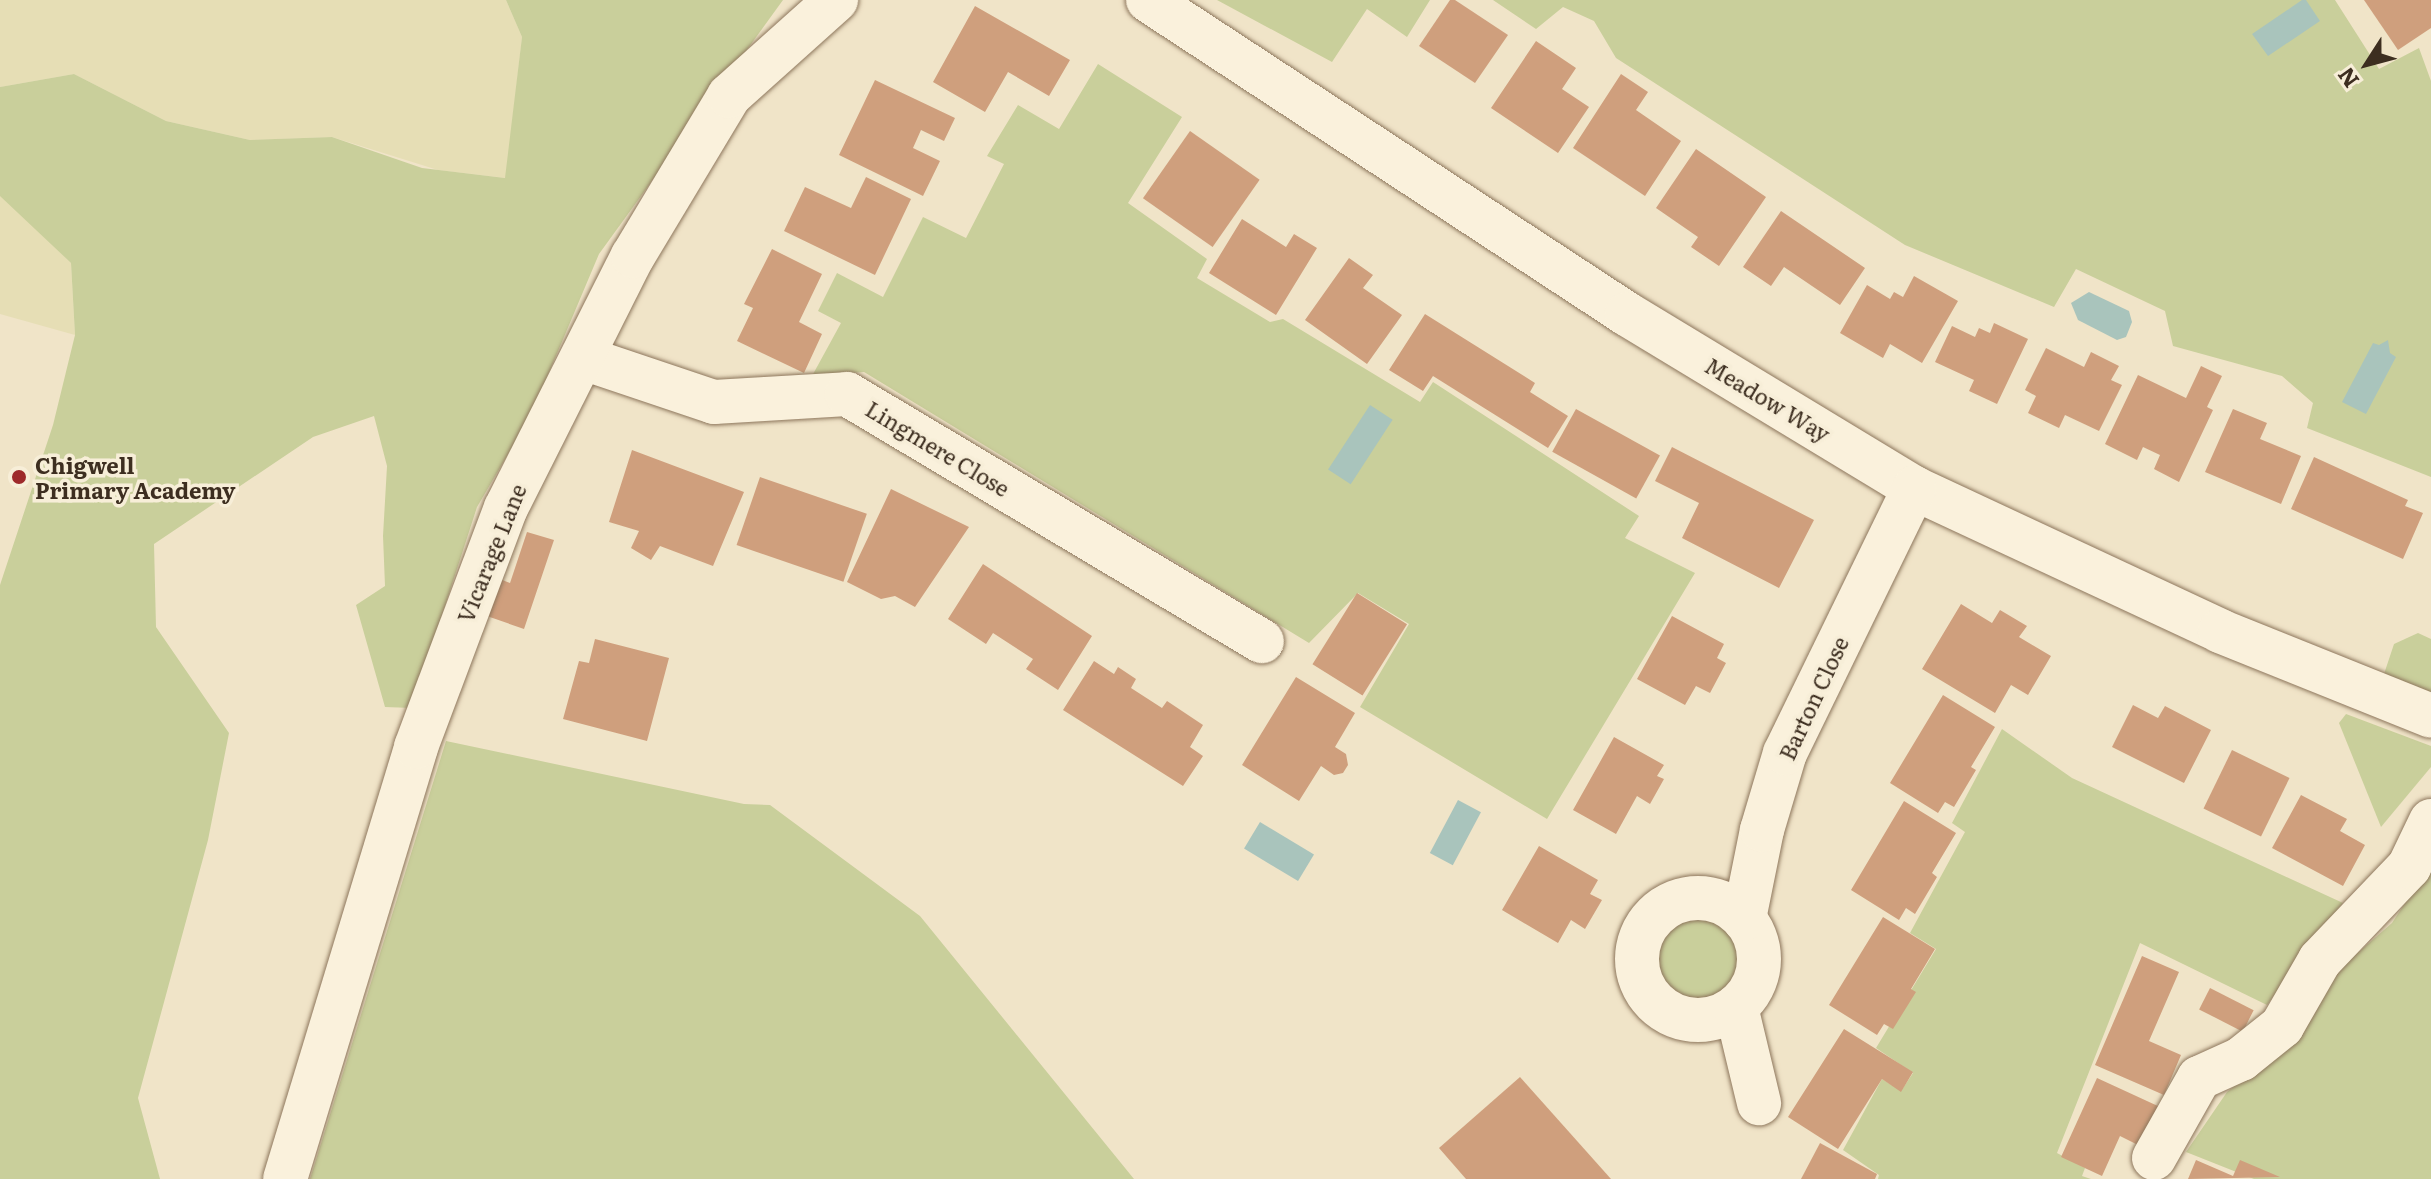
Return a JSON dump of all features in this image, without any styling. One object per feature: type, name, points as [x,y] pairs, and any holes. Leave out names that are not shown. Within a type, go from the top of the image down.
[{"type":"street","name":"Vicarage Lane","points":[[285,1179],[416,747],[506,508],[633,256],[729,96],[836,0]]},
{"type":"street","name":"Meadow Way","points":[[1148,0],[1627,314],[1914,488],[2220,631],[2431,716]]},
{"type":"street","name":"Lingmere Close","points":[[583,358],[714,402],[847,394],[1262,641]]},
{"type":"street","name":"Barton Close","points":[[1744,919],[1762,830],[1785,753],[1914,488]]},
{"type":"street","points":[[2154,1158],[2199,1078],[2241,1059],[2282,1026],[2320,960],[2409,867],[2431,821]]},
{"type":"street","points":[[1712,899],[1744,919],[1759,954],[1758,973],[1750,991],[1736,1007],[1717,1017],[1696,1020],[1676,1016],[1658,1005],[1644,989],[1637,969],[1637,948],[1645,928],[1658,912],[1674,902],[1712,899]]},
{"type":"street","points":[[1736,1007],[1759,1103]]},
{"type":"shaded area","points":[[0,0],[506,0],[522,37],[506,178],[438,170],[332,137],[250,140],[166,121],[74,74],[0,87]]},
{"type":"shaded area","points":[[0,194],[71,263],[75,335],[0,314]]},
{"type":"green space","points":[[506,0],[783,0],[599,254],[531,415],[477,507],[412,708],[385,707],[356,605],[385,586],[383,536],[387,466],[374,416],[313,437],[154,544],[156,627],[229,733],[208,840],[138,1098],[160,1179],[0,1179],[0,585],[53,425],[75,335],[71,263],[0,196],[0,87],[74,74],[166,121],[250,140],[332,137],[422,168],[505,178],[522,37]]},
{"type":"green space","points":[[1217,0],[1430,0],[1407,37],[1367,9],[1332,62]]},
{"type":"green space","points":[[1493,0],[2335,0],[2379,69],[2419,48],[2431,81],[2431,477],[2307,428],[2313,403],[2282,376],[2173,346],[2165,311],[2076,269],[2054,307],[1905,245],[1616,58],[1594,21],[1563,7],[1536,29]]},
{"type":"green space","points":[[1098,64],[1182,117],[1128,203],[1207,259],[1197,278],[1270,322],[1283,319],[1420,402],[1433,382],[1639,516],[1625,538],[1695,573],[1547,819],[1360,707],[1409,624],[1358,593],[1309,643],[864,372],[812,376],[841,323],[818,311],[837,273],[883,297],[923,217],[966,238],[1004,164],[987,156],[1018,105],[1059,129]]},
{"type":"green space","points":[[2418,633],[2431,639],[2431,700],[2382,680],[2394,644]]},
{"type":"green space","points":[[2346,714],[2431,746],[2431,767],[2381,827],[2339,723]]},
{"type":"green space","points":[[2002,729],[2072,778],[2343,903],[2267,1005],[2140,943],[2057,1153],[2085,1168],[2082,1176],[2091,1179],[1878,1179],[1879,1175],[1843,1150],[1882,1079],[1901,1091],[1913,1073],[1876,1048],[1936,949],[1910,933],[1965,832],[1952,823]]},
{"type":"green space","points":[[446,741],[744,804],[770,805],[920,916],[1134,1179],[310,1179]]},
{"type":"green space","points":[[2431,863],[2431,1179],[2254,1179],[2186,1152],[2227,1092],[2270,1057],[2345,964],[2392,923]]},
{"type":"green space","points":[[1689,919],[1705,919],[1720,926],[1731,937],[1738,960],[1735,976],[1726,989],[1705,1001],[1689,1001],[1674,994],[1663,983],[1656,968],[1656,952],[1663,937],[1674,926]]},
{"type":"water","points":[[2306,0],[2320,21],[2268,56],[2252,34]]},
{"type":"water","points":[[2089,292],[2129,311],[2132,322],[2126,337],[2117,340],[2078,320],[2071,303]]},
{"type":"water","points":[[2388,340],[2390,353],[2396,357],[2366,414],[2342,402],[2373,343],[2379,345]]},
{"type":"water","points":[[1370,405],[1393,420],[1351,484],[1328,470]]},
{"type":"water","points":[[1458,800],[1481,812],[1453,865],[1430,853]]},
{"type":"water","points":[[1260,822],[1314,854],[1298,881],[1244,849]]},
{"type":"building","points":[[1450,0],[1455,0],[1508,35],[1475,83],[1419,46]]},
{"type":"building","points":[[2364,0],[2431,0],[2431,28],[2398,50]]},
{"type":"building","points":[[975,6],[1070,60],[1049,96],[1008,72],[985,112],[933,82]]},
{"type":"building","points":[[1536,41],[1576,68],[1562,89],[1589,107],[1558,153],[1491,108]]},
{"type":"building","points":[[1621,74],[1648,92],[1636,110],[1681,141],[1645,196],[1573,148]]},
{"type":"building","points":[[875,80],[955,118],[944,141],[921,130],[913,148],[940,161],[923,196],[839,155]]},
{"type":"building","points":[[1190,131],[1260,180],[1213,247],[1143,198]]},
{"type":"building","points":[[1696,149],[1766,197],[1719,266],[1691,247],[1698,237],[1656,208]]},
{"type":"building","points":[[866,177],[911,199],[875,275],[784,231],[805,187],[851,208]]},
{"type":"building","points":[[1781,211],[1865,268],[1840,305],[1784,267],[1771,286],[1743,267]]},
{"type":"building","points":[[1242,219],[1286,247],[1294,234],[1317,248],[1276,315],[1209,273]]},
{"type":"building","points":[[772,249],[822,274],[799,322],[822,334],[804,373],[737,341],[753,308],[744,304]]},
{"type":"building","points":[[1349,258],[1373,275],[1363,288],[1402,315],[1367,364],[1305,320]]},
{"type":"building","points":[[1914,276],[1958,301],[1922,363],[1890,344],[1883,358],[1840,333],[1867,285],[1890,299],[1894,292],[1903,297]]},
{"type":"building","points":[[1425,314],[1535,383],[1530,392],[1568,416],[1548,448],[1433,376],[1423,391],[1389,370]]},
{"type":"building","points":[[1994,323],[2028,339],[1997,404],[1969,391],[1974,380],[1935,362],[1952,326],[1975,337],[1979,328],[1990,333]]},
{"type":"building","points":[[2046,348],[2084,367],[2091,352],[2119,366],[2111,380],[2122,385],[2099,431],[2065,415],[2059,428],[2028,413],[2036,396],[2025,390]]},
{"type":"building","points":[[2201,366],[2222,376],[2207,407],[2213,410],[2179,482],[2154,469],[2160,455],[2143,447],[2137,460],[2105,444],[2138,375],[2186,398]]},
{"type":"building","points":[[1576,409],[1660,456],[1636,498],[1552,452]]},
{"type":"building","points":[[2233,409],[2267,423],[2260,439],[2301,456],[2281,504],[2205,472]]},
{"type":"building","points":[[1672,447],[1814,520],[1779,588],[1682,538],[1699,503],[1655,481]]},
{"type":"building","points":[[632,450],[744,492],[713,566],[660,546],[651,560],[631,548],[639,531],[609,522]]},
{"type":"building","points":[[2314,457],[2408,500],[2405,506],[2423,513],[2403,559],[2291,509]]},
{"type":"building","points":[[760,477],[867,514],[843,582],[737,545]]},
{"type":"building","points":[[891,489],[969,527],[915,607],[895,596],[881,599],[847,582]]},
{"type":"building","points":[[527,532],[554,540],[524,629],[484,615],[497,578],[510,583]]},
{"type":"building","points":[[983,564],[1092,636],[1058,690],[1026,669],[1033,659],[993,633],[986,644],[948,619]]},
{"type":"building","points":[[1357,593],[1407,624],[1363,696],[1312,664]]},
{"type":"building","points":[[1961,604],[1992,623],[2000,610],[2027,626],[2019,637],[2051,656],[2028,695],[2011,685],[1995,713],[1922,669]]},
{"type":"building","points":[[1672,616],[1724,644],[1717,658],[1726,663],[1710,693],[1696,686],[1685,705],[1637,679]]},
{"type":"building","points":[[595,639],[669,658],[647,741],[563,719],[579,661],[589,663]]},
{"type":"building","points":[[1094,661],[1114,674],[1118,667],[1136,679],[1131,688],[1162,708],[1167,701],[1203,725],[1190,747],[1203,756],[1183,786],[1063,710]]},
{"type":"building","points":[[1296,677],[1355,713],[1335,747],[1346,754],[1348,765],[1343,773],[1334,775],[1321,766],[1299,801],[1242,765]]},
{"type":"building","points":[[1943,695],[1995,727],[1971,767],[1976,770],[1954,807],[1945,802],[1938,813],[1890,783]]},
{"type":"building","points":[[2133,705],[2158,718],[2165,706],[2211,730],[2184,783],[2112,747]]},
{"type":"building","points":[[1614,737],[1664,765],[1657,776],[1664,779],[1650,804],[1637,796],[1616,834],[1573,810]]},
{"type":"building","points":[[2232,750],[2290,778],[2261,836],[2204,808]]},
{"type":"building","points":[[2301,795],[2347,819],[2340,831],[2365,845],[2343,886],[2272,848]]},
{"type":"building","points":[[1904,801],[1956,833],[1932,873],[1937,877],[1915,914],[1906,908],[1899,920],[1851,890]]},
{"type":"building","points":[[1539,846],[1598,880],[1590,894],[1602,900],[1585,929],[1571,920],[1558,943],[1502,910]]},
{"type":"building","points":[[1883,917],[1935,949],[1911,989],[1916,992],[1893,1029],[1884,1024],[1877,1035],[1829,1005]]},
{"type":"building","points":[[2142,956],[2179,972],[2149,1041],[2181,1055],[2164,1095],[2095,1065]]},
{"type":"building","points":[[2210,988],[2254,1010],[2243,1032],[2199,1009]]},
{"type":"building","points":[[1844,1029],[1913,1072],[1901,1092],[1882,1079],[1838,1149],[1788,1117]]},
{"type":"building","points":[[1520,1077],[1611,1179],[1466,1179],[1439,1148]]},
{"type":"building","points":[[2097,1078],[2160,1107],[2142,1147],[2120,1136],[2102,1176],[2061,1157]]},
{"type":"building","points":[[1820,1143],[1877,1174],[1875,1179],[1801,1179]]},
{"type":"building","points":[[2196,1160],[2233,1176],[2240,1160],[2280,1177],[2188,1179]]},
{"type":"place","name":"Chigwell Primary Academy","points":[[19,477]]}]
